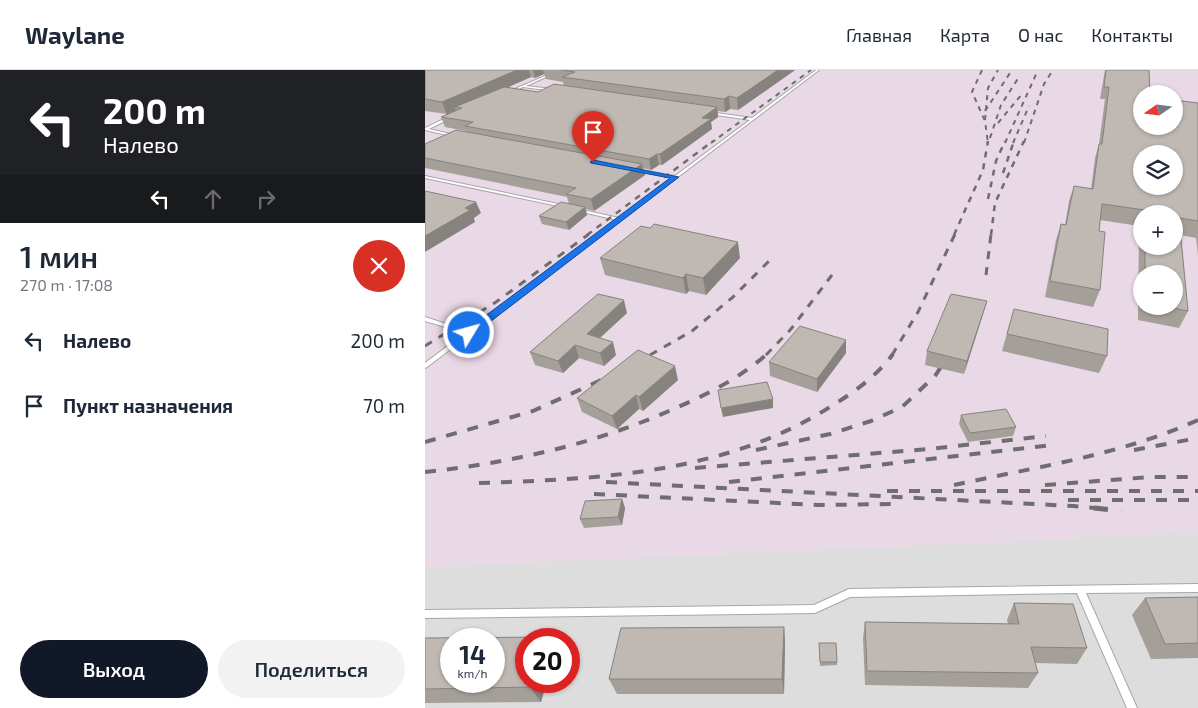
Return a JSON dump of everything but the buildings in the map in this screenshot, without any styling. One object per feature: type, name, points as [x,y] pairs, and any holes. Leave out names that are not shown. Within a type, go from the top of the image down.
[{"type":"lane","points":[[505,94],[561,70]]},
{"type":"lane","points":[[425,366],[818,70]]},
{"type":"lane","points":[[523,86],[559,92]]},
{"type":"lane","points":[[705,112],[753,119]]},
{"type":"lane","points":[[425,129],[451,116]]},
{"type":"lane","points":[[425,123],[433,124]]},
{"type":"lane","points":[[425,129],[459,137]]},
{"type":"lane","points":[[628,168],[676,177]]},
{"type":"lane","points":[[425,177],[565,207]]},
{"type":"lane","points":[[574,209],[620,219]]},
{"type":"lane","points":[[425,320],[469,333]]},
{"type":"lane","points":[[425,614],[815,609],[849,593],[1198,588]]},
{"type":"lane","points":[[1080,589],[1132,708]]},
{"type":"shaded area","points":[[425,70],[1198,70],[1198,534],[1174,533],[1010,542],[425,567]]},
{"type":"shaded area","points":[[1174,533],[1198,534],[1198,708],[425,708],[425,567]]},
{"type":"railway","points":[[711,143],[811,70]]},
{"type":"railway","points":[[982,70],[972,92],[985,121],[988,142]]},
{"type":"railway","points":[[986,110],[988,88],[998,70]]},
{"type":"railway","points":[[986,110],[1012,70]]},
{"type":"railway","points":[[1005,143],[1038,70]]},
{"type":"railway","points":[[1024,143],[1044,84],[1053,70]]},
{"type":"railway","points":[[990,138],[1001,105],[1019,77]]},
{"type":"railway","points":[[998,123],[1022,94]]},
{"type":"railway","points":[[1013,143],[1029,106]]},
{"type":"railway","points":[[985,120],[986,110]]},
{"type":"railway","points":[[587,235],[713,141]]},
{"type":"railway","points":[[988,199],[996,161],[1005,141]]},
{"type":"railway","points":[[1003,173],[1014,141]]},
{"type":"railway","points":[[991,235],[995,203],[1024,141]]},
{"type":"railway","points":[[954,235],[983,170],[988,142]]},
{"type":"railway","points":[[425,346],[496,302],[589,234]]},
{"type":"railway","points":[[892,355],[918,312],[955,234]]},
{"type":"railway","points":[[986,275],[991,234]]},
{"type":"railway","points":[[650,355],[692,331],[733,297],[769,261]]},
{"type":"railway","points":[[767,354],[791,329],[835,271]]},
{"type":"railway","points":[[639,361],[652,354]]},
{"type":"railway","points":[[425,472],[519,458],[610,434],[669,411],[708,393],[733,379],[767,354]]},
{"type":"railway","points":[[479,483],[570,479],[660,469],[747,447],[789,429],[839,402],[872,377],[893,354]]},
{"type":"railway","points":[[756,450],[830,434],[871,421],[902,407],[935,376],[948,356]]},
{"type":"railway","points":[[425,442],[533,411],[608,377]]},
{"type":"railway","points":[[954,485],[1109,451],[1169,432],[1198,420]]},
{"type":"railway","points":[[695,468],[929,449],[1046,436]]},
{"type":"railway","points":[[1134,450],[1198,438]]},
{"type":"railway","points":[[729,482],[1053,445]]},
{"type":"railway","points":[[1045,485],[1151,477],[1198,477]]},
{"type":"railway","points":[[606,482],[1106,509]]},
{"type":"railway","points":[[887,491],[1198,491]]},
{"type":"railway","points":[[594,494],[819,505],[894,504]]},
{"type":"railway","points":[[1068,500],[1198,500]]},
{"type":"railway","points":[[1094,508],[1122,511]]},
{"type":"route","points":[[469,333],[676,177],[593,162]]}]
